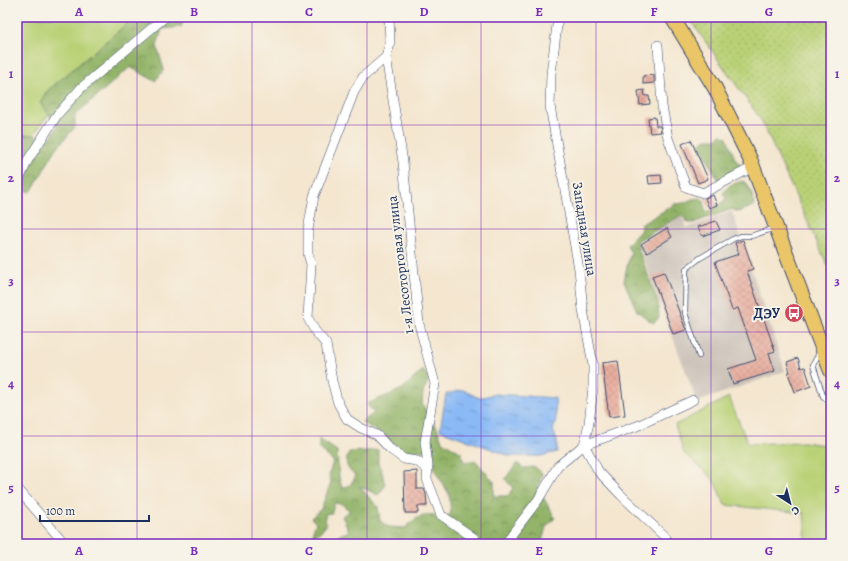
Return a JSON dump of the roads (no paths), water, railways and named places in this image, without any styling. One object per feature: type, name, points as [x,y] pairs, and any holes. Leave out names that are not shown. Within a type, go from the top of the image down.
[{"type":"main road","points":[[672,17],[715,88],[753,167],[831,371]]},
{"type":"street","points":[[17,184],[28,160],[57,115],[81,88],[165,17]]},
{"type":"street","name":"1-я Лесоторговая улица","points":[[389,17],[390,44],[386,57],[402,162],[419,324],[435,384],[425,442],[428,470],[427,479],[441,515],[474,538],[475,544]]},
{"type":"street","name":"Западная улица","points":[[558,17],[551,74],[550,106],[579,269],[583,310],[593,365],[593,388],[589,423],[584,445]]},
{"type":"street","points":[[658,45],[662,106],[668,138],[686,187],[703,193],[753,167]]},
{"type":"street","points":[[386,57],[363,77],[354,92],[314,196],[308,230],[308,254],[311,264],[308,318],[315,331],[326,344],[332,381],[338,403],[347,419],[361,428],[377,435],[404,459],[417,461],[428,470]]},
{"type":"street","points":[[506,544],[538,500],[558,466],[584,445],[637,426],[693,400]]},
{"type":"street","points":[[584,445],[599,472],[666,538]]},
{"type":"street","points":[[17,488],[65,544]]},
{"type":"lane","points":[[699,356],[685,313],[686,269],[700,258],[733,239],[741,236],[751,236],[777,228]]},
{"type":"lane","points":[[822,346],[813,364],[823,396],[831,403]]},
{"type":"water","points":[[463,390],[479,398],[495,394],[555,398],[556,421],[553,430],[557,441],[557,452],[541,456],[510,456],[440,430],[446,394]]},
{"type":"place","name":"ДЭУ","points":[[794,313]]}]
